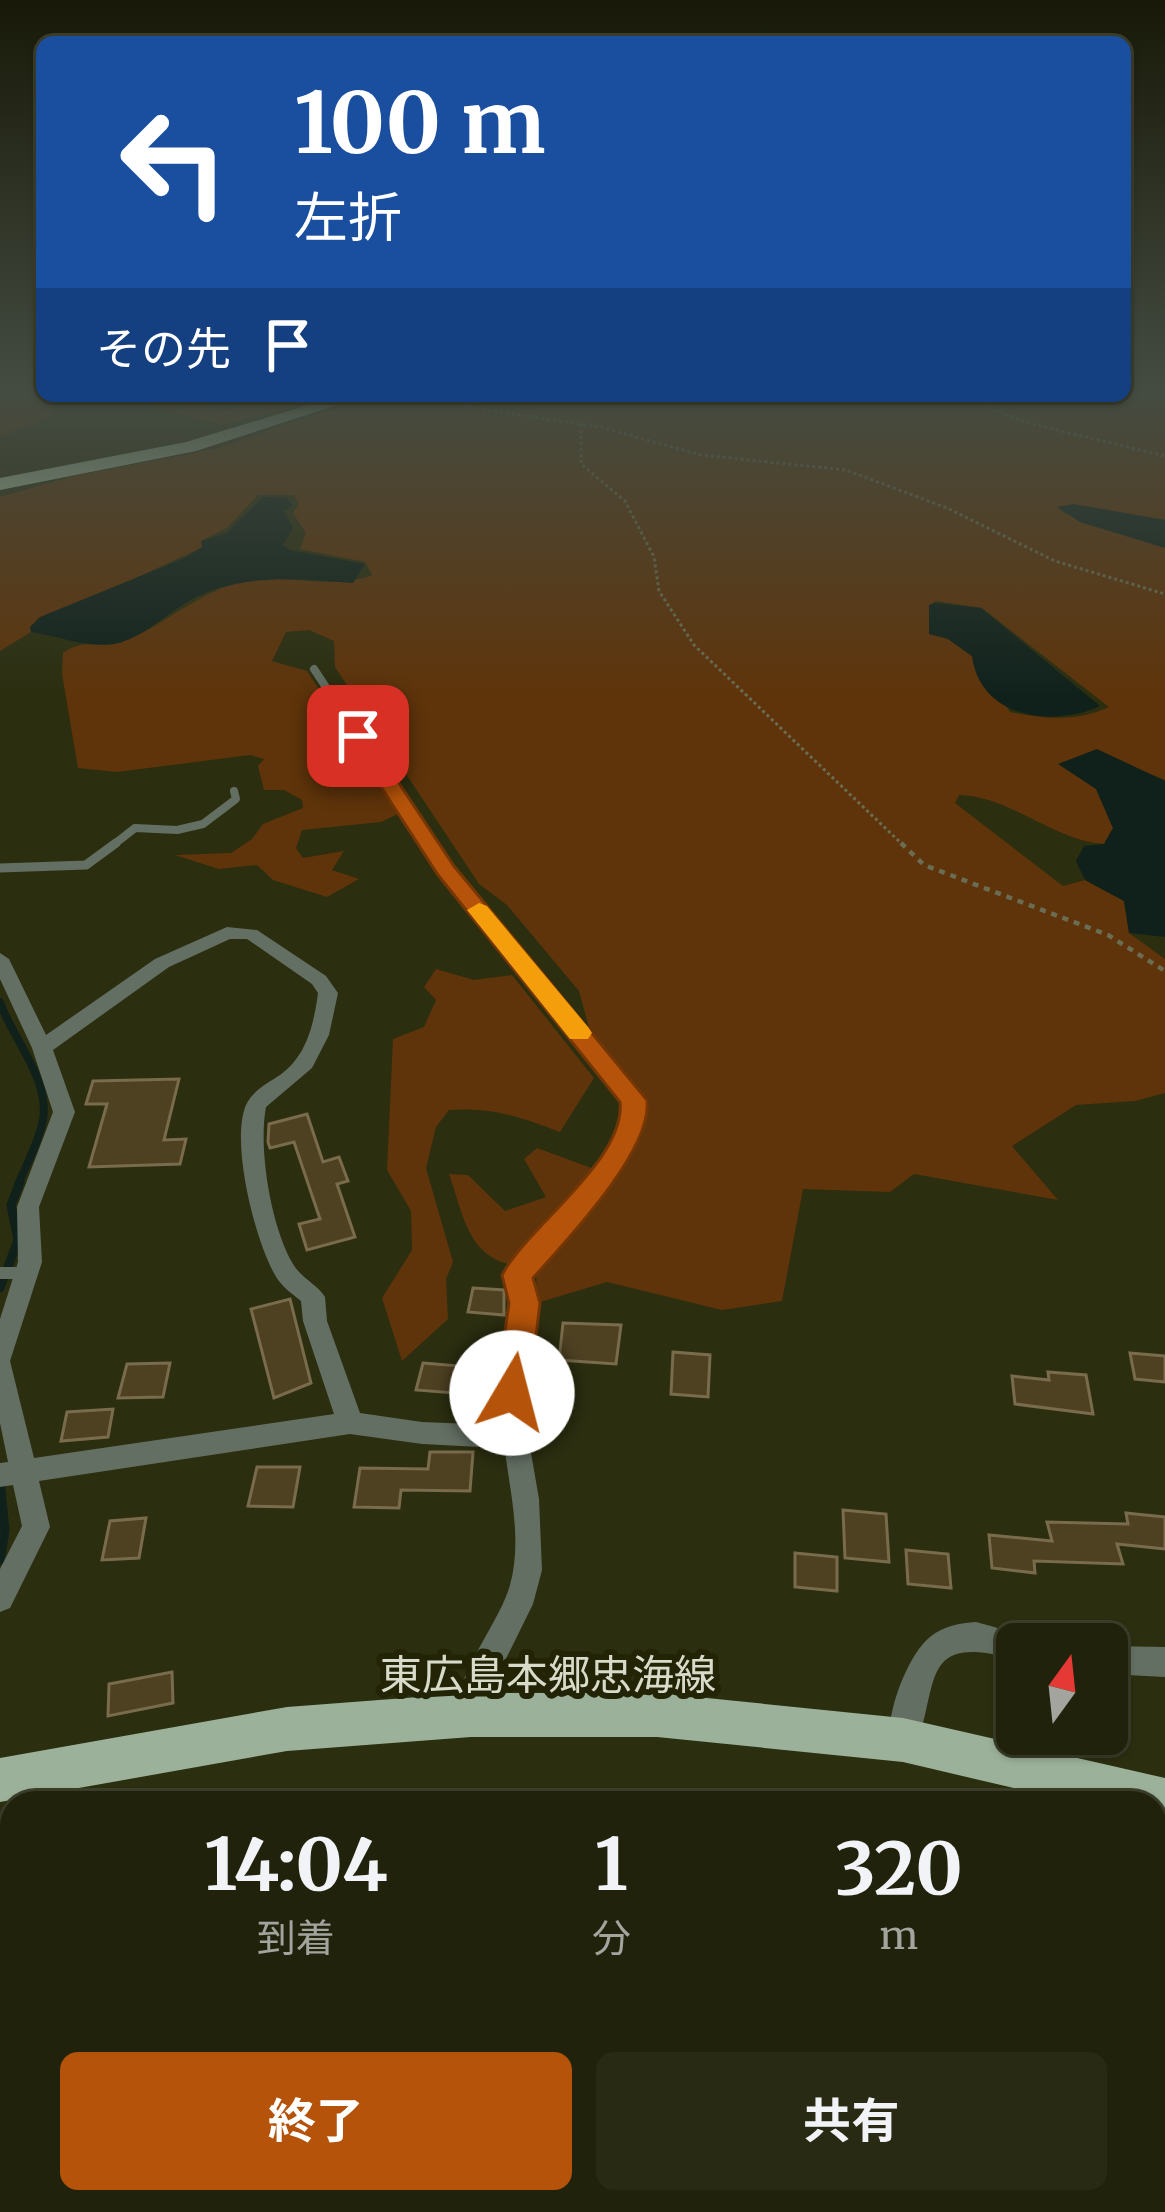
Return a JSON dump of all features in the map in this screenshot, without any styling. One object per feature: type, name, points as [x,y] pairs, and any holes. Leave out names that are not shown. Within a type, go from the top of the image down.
[{"type":"main road","name":"東広島本郷忠海線","points":[[0,1780],[287,1729],[471,1714],[657,1715],[903,1740],[1119,1791]]},
{"type":"street","points":[[41,1048],[162,964],[209,938],[251,934],[319,980],[328,993],[317,1040],[298,1071],[256,1102],[253,1117],[260,1200],[273,1248],[287,1277],[313,1297],[315,1321],[350,1423]]},
{"type":"street","points":[[0,959],[3,984],[41,1048],[64,1112],[28,1207],[23,1273],[0,1361],[12,1473],[36,1527],[0,1598]]},
{"type":"street","points":[[506,1437],[524,1303],[517,1275]]},
{"type":"street","points":[[12,1473],[350,1423],[506,1437],[517,1447],[530,1546],[524,1587],[495,1654],[474,1682],[471,1714]]},
{"type":"street","points":[[903,1740],[908,1700],[926,1665],[954,1638],[996,1641]]},
{"type":"street","points":[[1128,1661],[1165,1662]]},
{"type":"lane","points":[[314,668],[446,870],[634,1100],[630,1128],[591,1192],[517,1275]]},
{"type":"lane","points":[[0,868],[86,865],[135,828],[179,830],[215,822],[236,800],[234,791]]},
{"type":"lane","points":[[0,1273],[23,1273]]},
{"type":"path","points":[[613,490],[626,501],[654,557],[659,590],[694,645],[924,865],[1108,935],[1165,971]]},
{"type":"path","points":[[900,490],[1055,561],[1165,594]]},
{"type":"shaded area","points":[[24,490],[1165,490],[1165,520],[1073,504],[1062,512],[1165,548],[1165,780],[1106,756],[1060,764],[1096,789],[1113,828],[1104,844],[1067,835],[978,797],[959,795],[955,803],[1063,886],[1085,880],[1124,901],[1129,933],[1165,959],[1165,1093],[1135,1101],[1076,1105],[1012,1146],[1058,1200],[914,1174],[890,1192],[803,1189],[782,1301],[722,1310],[607,1282],[537,1303],[536,1267],[618,1171],[649,1101],[592,1039],[579,991],[507,905],[479,884],[335,667],[334,641],[309,630],[286,632],[272,661],[307,671],[402,812],[381,822],[302,830],[296,848],[303,858],[344,851],[332,870],[359,879],[327,897],[273,880],[257,865],[219,869],[175,855],[231,853],[252,839],[263,824],[303,808],[302,800],[284,790],[264,790],[258,766],[264,759],[250,755],[117,772],[78,768],[62,674],[63,653],[79,645],[125,641],[206,595],[241,582],[359,579],[372,575],[365,562],[300,549],[306,533],[293,513],[299,504],[294,495],[258,495],[227,528],[201,541],[203,547],[30,627],[31,632],[0,651],[0,497]],"holes":[[[936,601],[982,608],[1109,707],[1060,718],[1010,712],[972,656],[948,639],[929,606]]]},
{"type":"shaded area","points":[[263,497],[287,498],[293,506],[284,511],[293,528],[283,545],[290,550],[365,564],[353,583],[274,580],[215,589],[143,632],[113,644],[31,632],[40,617],[187,557],[202,547],[201,541],[227,533]]},
{"type":"shaded area","points":[[1073,504],[1165,520],[1165,548],[1080,522],[1057,507]]},
{"type":"shaded area","points":[[929,605],[981,608],[1100,706],[1081,713],[1041,716],[1003,705],[978,677],[972,656],[948,639],[929,634]]},
{"type":"shaded area","points":[[1097,749],[1165,781],[1165,937],[1129,933],[1124,901],[1085,880],[1076,861],[1084,846],[1104,844],[1113,828],[1096,789],[1058,764]]},
{"type":"shaded area","points":[[436,969],[474,980],[512,975],[594,1078],[560,1132],[506,1114],[465,1109],[449,1110],[436,1127],[426,1168],[453,1262],[446,1279],[448,1319],[402,1361],[382,1298],[412,1250],[411,1211],[387,1170],[393,1039],[424,1027],[436,1000],[424,987]]},
{"type":"shaded area","points":[[537,1148],[597,1170],[519,1266],[502,1262],[478,1246],[449,1174],[468,1175],[505,1211],[546,1197],[524,1159]]},
{"type":"building","points":[[179,1079],[164,1140],[186,1139],[180,1164],[89,1167],[107,1104],[86,1104],[93,1081]]},
{"type":"building","points":[[307,1114],[323,1162],[339,1157],[348,1181],[337,1184],[355,1237],[307,1250],[299,1224],[320,1219],[294,1142],[270,1148],[268,1142],[269,1124]]},
{"type":"building","points":[[473,1288],[504,1290],[504,1315],[468,1312]]},
{"type":"building","points":[[290,1299],[311,1383],[274,1398],[251,1309]]},
{"type":"building","points":[[563,1323],[621,1325],[616,1364],[559,1360]]},
{"type":"building","points":[[673,1352],[710,1355],[708,1397],[671,1394]]},
{"type":"building","points":[[1130,1353],[1165,1356],[1165,1382],[1135,1379]]},
{"type":"building","points":[[170,1363],[163,1397],[118,1398],[127,1364]]},
{"type":"building","points":[[423,1363],[460,1366],[454,1393],[416,1390]]},
{"type":"building","points":[[1048,1372],[1086,1375],[1093,1414],[1015,1404],[1012,1376],[1049,1380]]},
{"type":"building","points":[[113,1409],[108,1437],[61,1441],[67,1412]]},
{"type":"building","points":[[430,1452],[473,1452],[470,1491],[401,1490],[399,1508],[354,1507],[360,1468],[428,1469]]},
{"type":"building","points":[[257,1467],[300,1467],[293,1507],[248,1506]]},
{"type":"building","points":[[843,1510],[886,1514],[889,1562],[845,1558]]},
{"type":"building","points":[[1126,1513],[1165,1517],[1165,1549],[1117,1544],[1123,1564],[1034,1561],[1035,1573],[992,1568],[989,1535],[1052,1541],[1047,1522],[1128,1524]]},
{"type":"building","points":[[146,1518],[139,1558],[102,1560],[110,1521]]},
{"type":"building","points":[[906,1550],[948,1554],[951,1588],[908,1584]]},
{"type":"building","points":[[795,1553],[837,1557],[837,1591],[795,1587]]},
{"type":"building","points":[[172,1672],[173,1703],[108,1716],[109,1684]]},
{"type":"waterway","points":[[0,1002],[36,1075],[44,1105],[39,1137],[18,1185]]},
{"type":"waterway","points":[[0,1288],[18,1240],[11,1205],[20,1182]]},
{"type":"waterway","points":[[0,1479],[5,1531],[0,1560]]},
{"type":"slow traffic","points":[[479,910],[579,1033]]},
{"type":"route","points":[[358,736],[446,870],[634,1100],[630,1128],[591,1192],[517,1275],[524,1303],[512,1393]]}]
